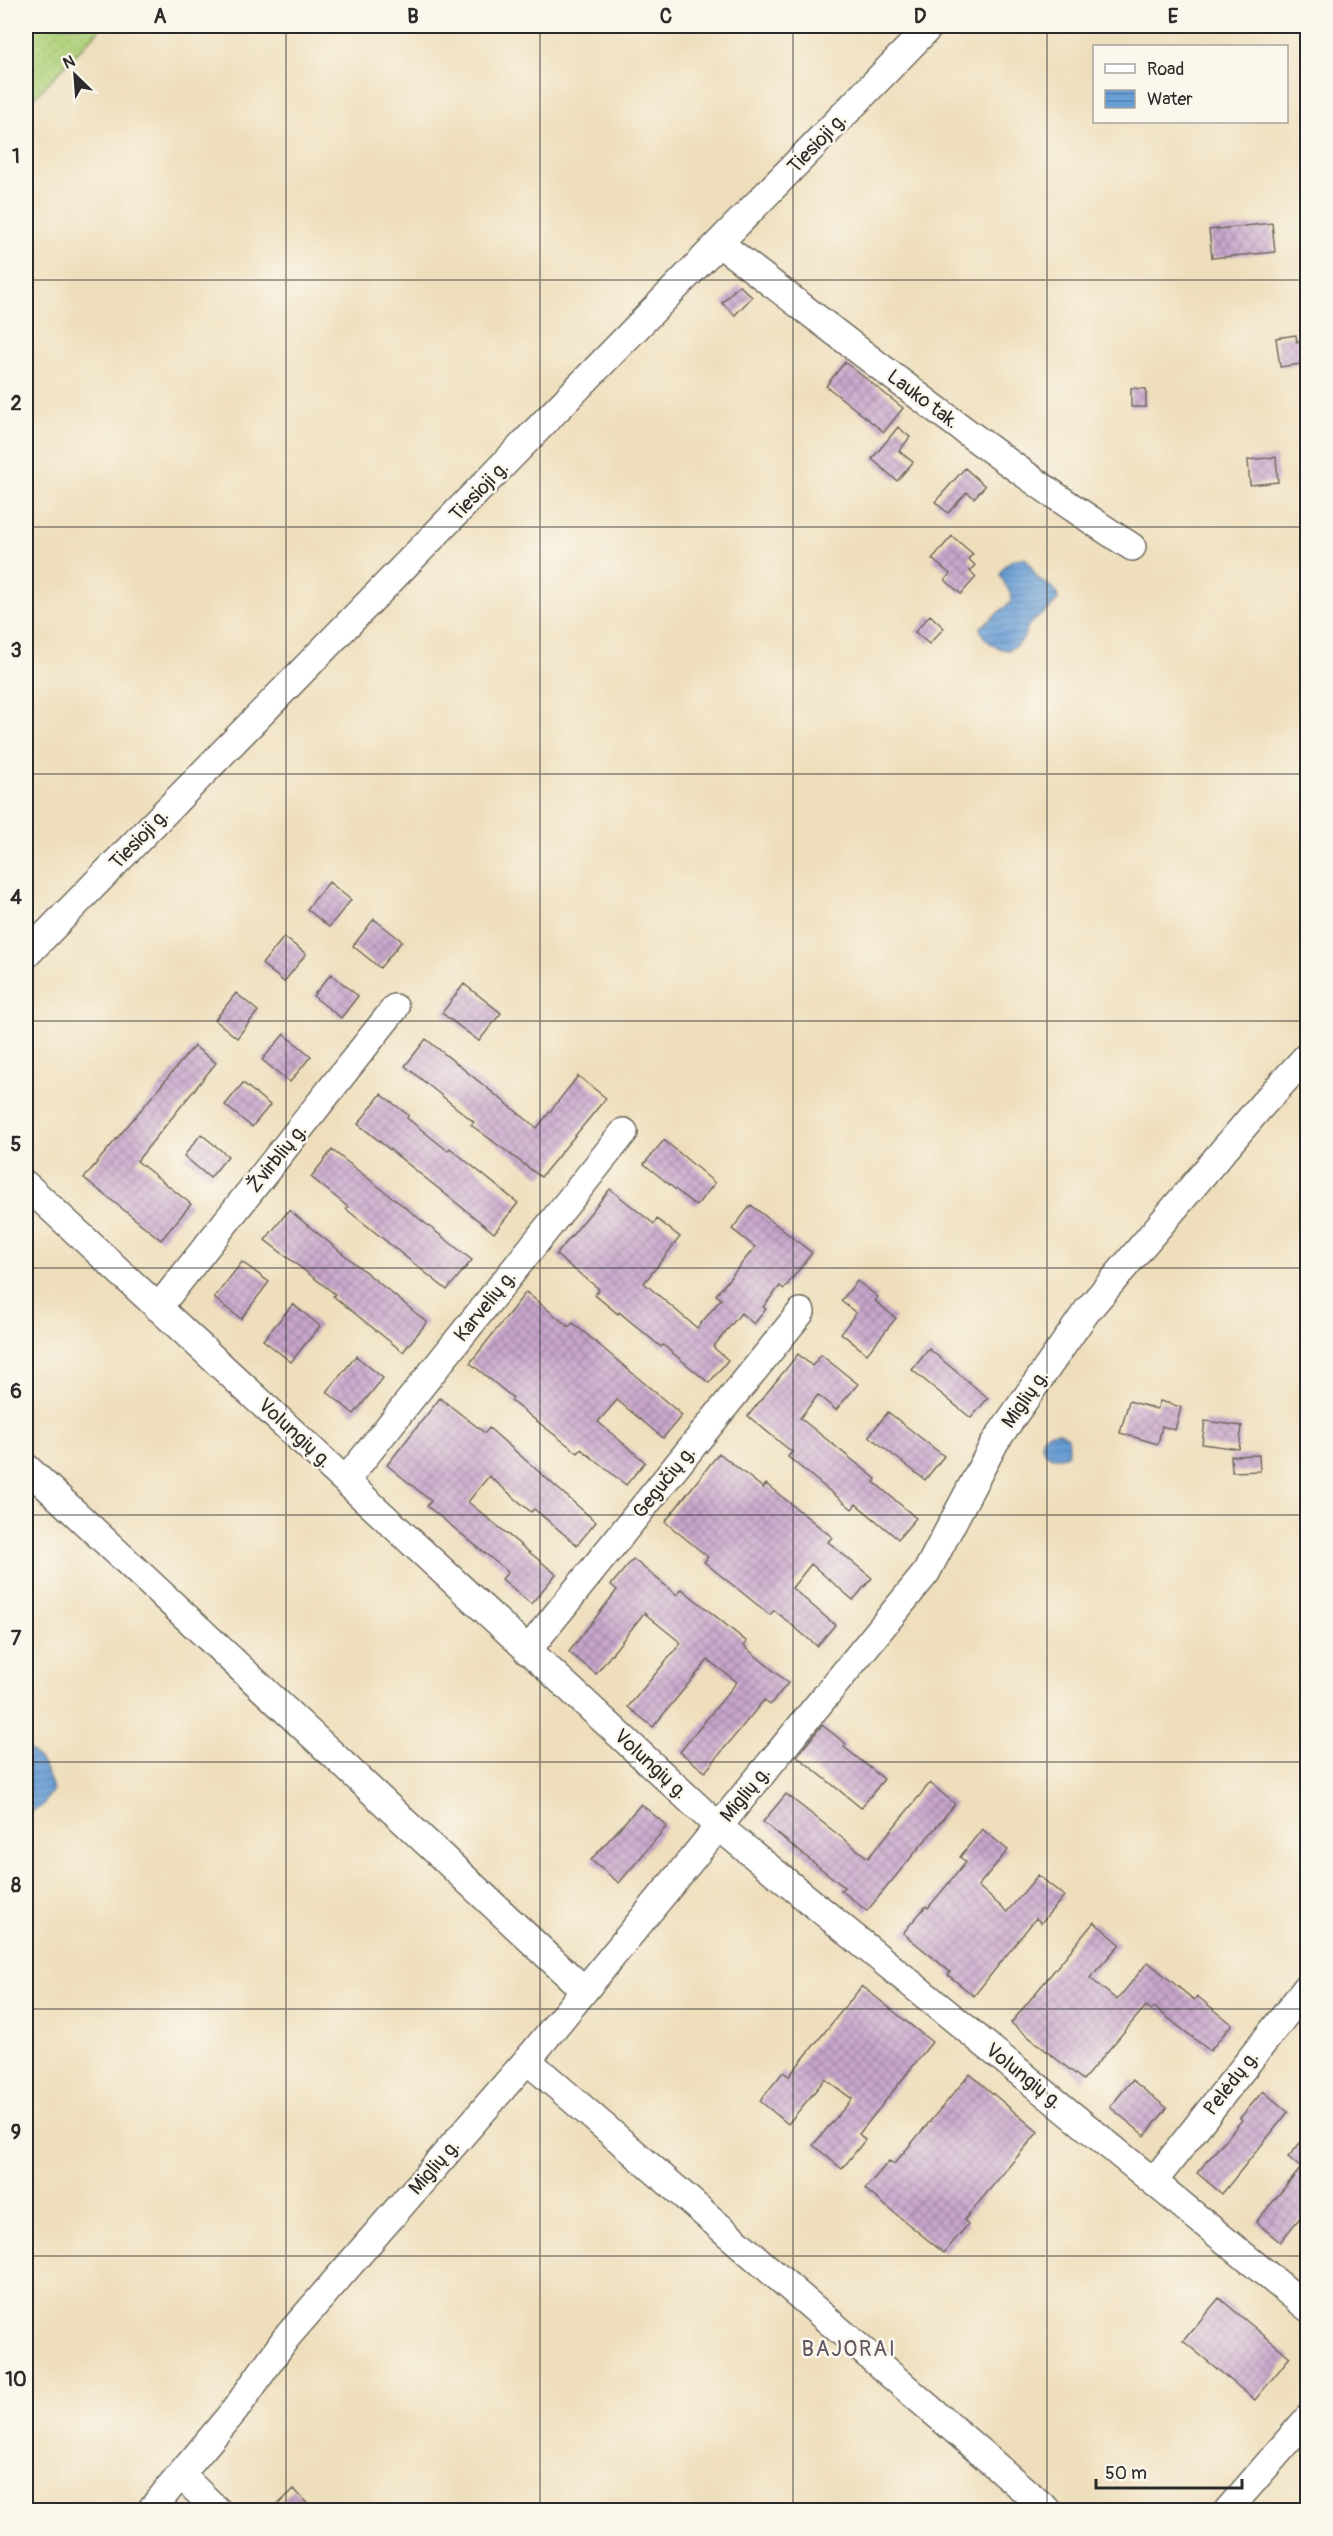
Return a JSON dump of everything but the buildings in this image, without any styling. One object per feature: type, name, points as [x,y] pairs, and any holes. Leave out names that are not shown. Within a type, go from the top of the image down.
[{"type":"street","name":"Tiesioji g.","points":[[26,955],[930,26]]},
{"type":"street","name":"Lauko tak.","points":[[720,244],[1066,505],[1131,547]]},
{"type":"street","name":"Žvirblių g.","points":[[158,1308],[395,1008]]},
{"type":"street","name":"Miglių g.","points":[[151,2511],[235,2410],[286,2338],[527,2060],[926,1573],[995,1442],[1088,1311],[1261,1106],[1308,1055]]},
{"type":"street","name":"Karvelių g.","points":[[346,1480],[624,1132]]},
{"type":"street","name":"Volungių g.","points":[[26,1185],[718,1826],[1308,2308]]},
{"type":"street","name":"Gegučių g.","points":[[528,1651],[801,1312]]},
{"type":"street","points":[[26,1467],[583,1989]]},
{"type":"street","name":"Pelėdų g.","points":[[1154,2181],[1308,1986]]},
{"type":"street","points":[[527,2060],[1047,2511]]},
{"type":"street","points":[[1228,2511],[1308,2418]]},
{"type":"street","points":[[181,2475],[217,2511]]},
{"type":"green space","points":[[26,26],[103,26],[26,106]]},
{"type":"water","points":[[1025,558],[1039,579],[1055,591],[1058,599],[1032,622],[1023,639],[1008,650],[995,646],[987,640],[980,628],[1012,601],[1000,575],[1004,567],[1012,560]]},
{"type":"water","points":[[1060,1432],[1068,1437],[1067,1455],[1052,1457],[1043,1449],[1042,1438],[1049,1433]]},
{"type":"water","points":[[26,1738],[29,1750],[47,1773],[53,1790],[42,1806],[26,1815]]},
{"type":"district","name":"BAJORAI","points":[[849,2349]]}]
